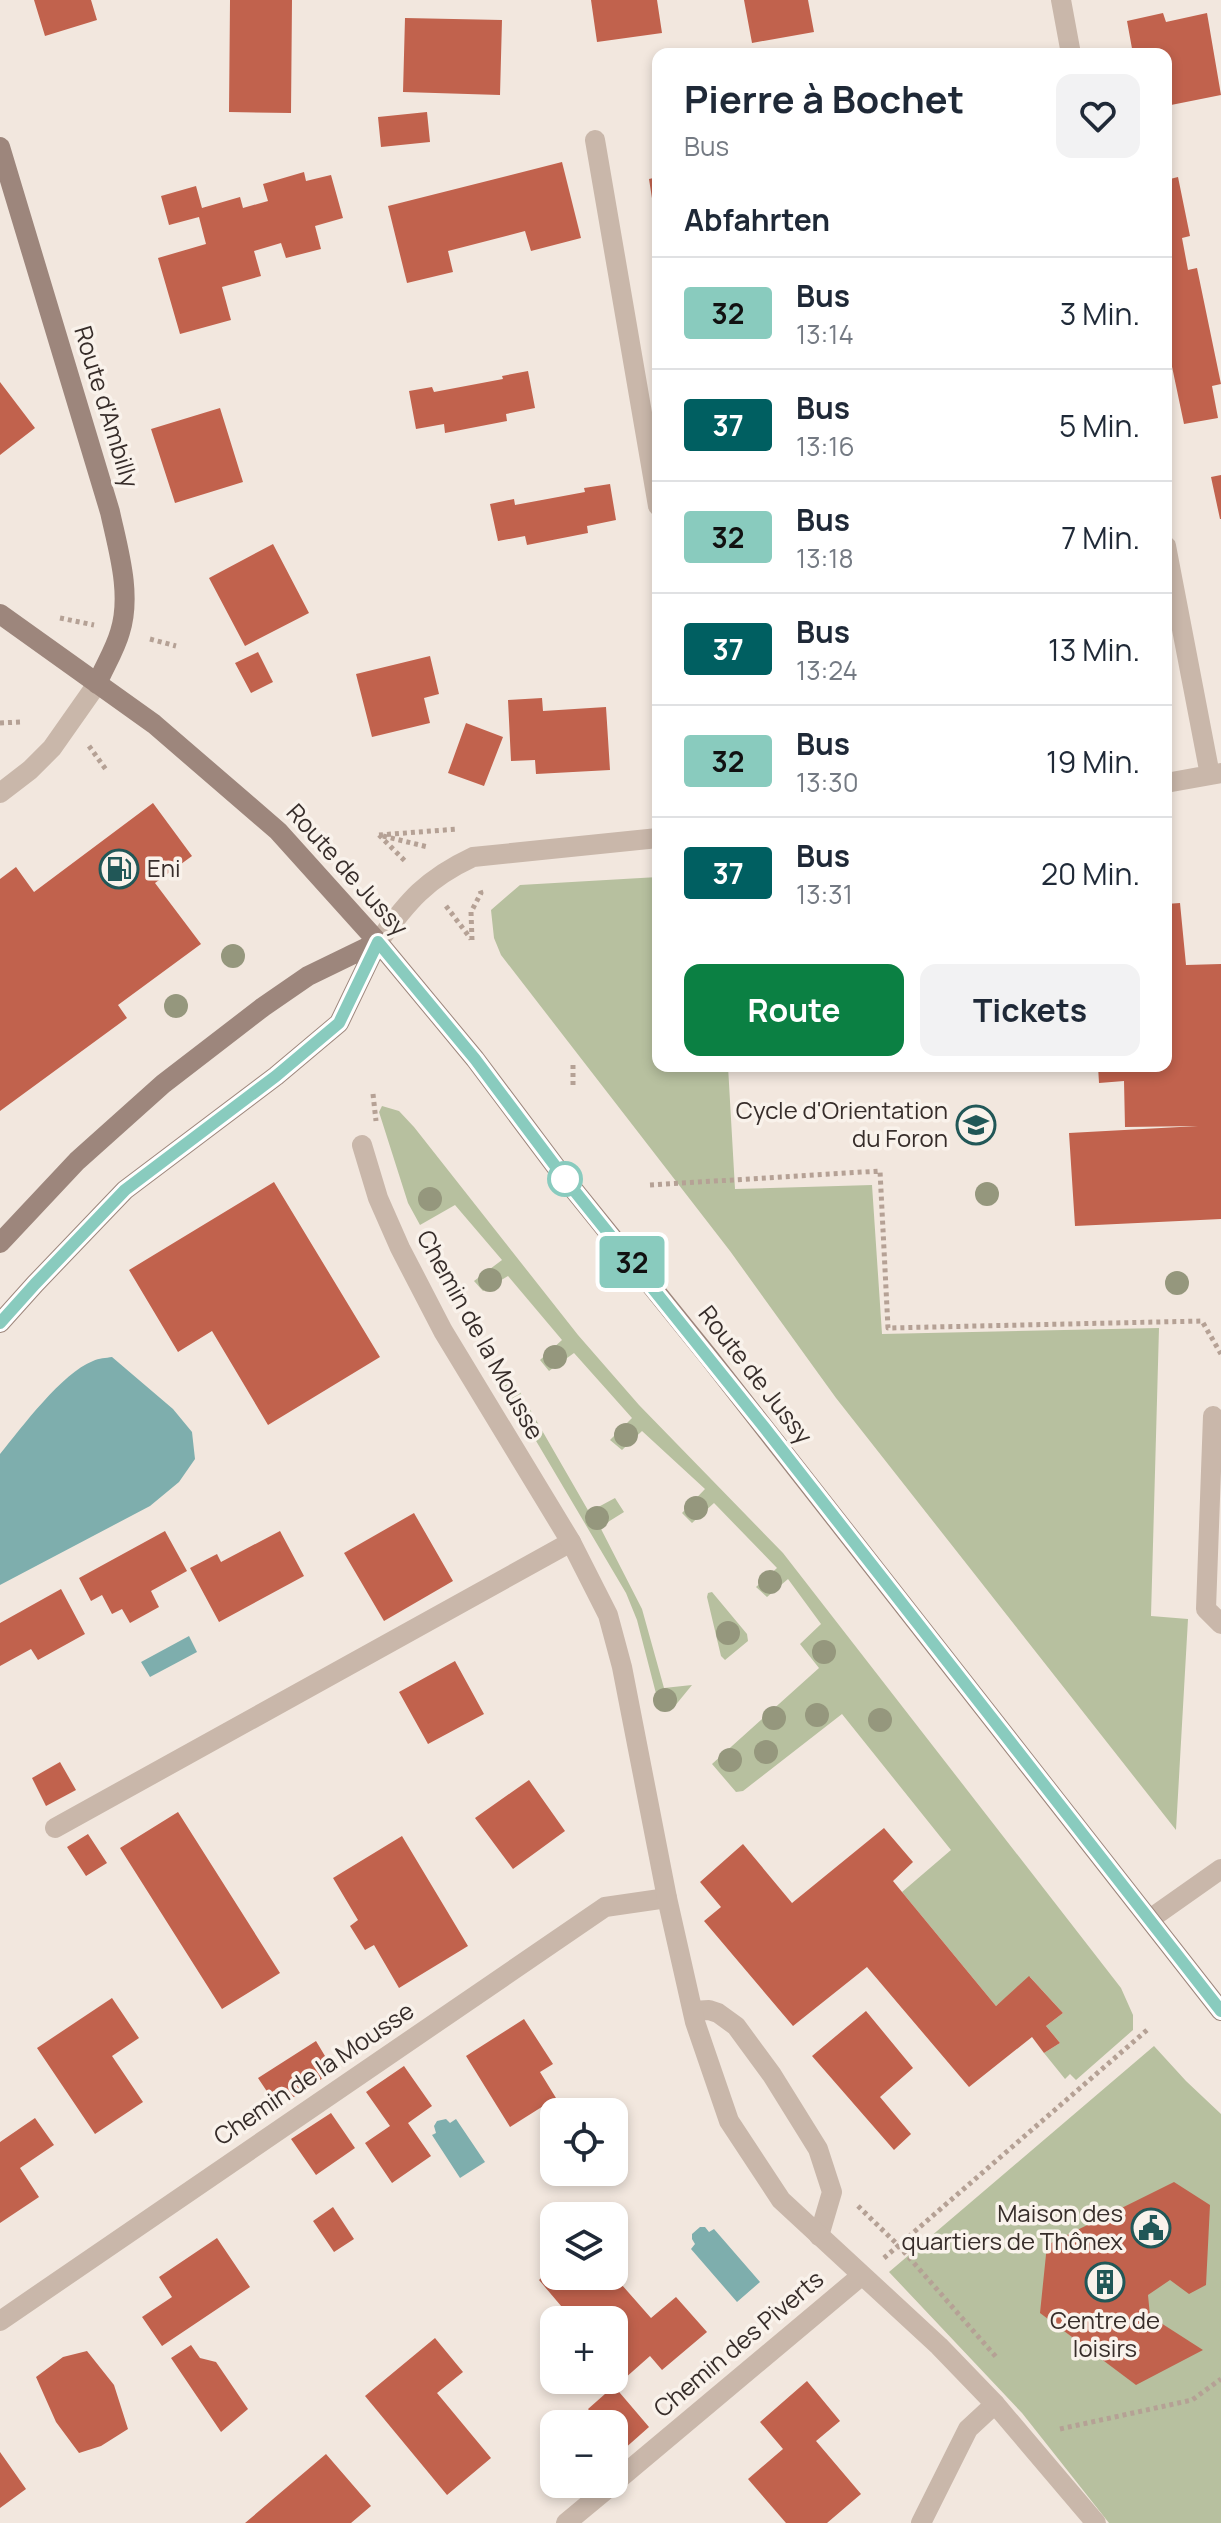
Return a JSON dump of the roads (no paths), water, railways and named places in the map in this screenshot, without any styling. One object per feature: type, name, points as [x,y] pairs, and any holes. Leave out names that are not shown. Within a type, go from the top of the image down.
[{"type":"main road","name":"Route d'Ambilly","points":[[0,147],[110,512],[119,553],[124,606],[121,631],[97,684]]},
{"type":"main road","name":"Route de Jussy","points":[[0,614],[154,724],[278,831],[378,942],[475,1059],[565,1179],[718,1368],[1221,2011]]},
{"type":"main road","points":[[0,1243],[77,1161],[163,1084],[308,976],[378,942]]},
{"type":"main road","points":[[0,1323],[125,1190],[276,1076],[339,1023],[378,942]]},
{"type":"street","points":[[1061,0],[1070,48]]},
{"type":"street","points":[[595,140],[652,471]]},
{"type":"street","points":[[1172,573],[1216,774],[1172,782]]},
{"type":"street","points":[[0,793],[52,748],[97,684]]},
{"type":"street","points":[[378,942],[403,908],[427,883],[473,857],[652,839]]},
{"type":"street","name":"Chemin de la Mousse","points":[[362,1145],[378,1198],[394,1236],[443,1331],[571,1542],[608,1615],[625,1681],[667,1898],[693,2011],[729,2121],[781,2200],[939,2346],[995,2404],[1096,2523]]},
{"type":"street","points":[[1213,1416],[1206,1609],[1221,1624]]},
{"type":"street","points":[[55,1828],[571,1542]]},
{"type":"street","points":[[1150,1919],[1221,1869]]},
{"type":"street","name":"Chemin de la Mousse","points":[[0,2321],[605,1907],[667,1898]]},
{"type":"street","points":[[693,2011],[718,2013],[736,2026],[772,2075],[818,2149],[832,2192],[819,2236]]},
{"type":"street","name":"Chemin des Piverts","points":[[628,2470],[861,2276]]},
{"type":"street","points":[[921,2523],[968,2429],[995,2404]]},
{"type":"street","name":"Chemin des Piverts","points":[[566,2523],[595,2498]]},
{"type":"water","points":[[112,1357],[173,1409],[192,1432],[195,1459],[179,1482],[150,1506],[0,1585],[0,1454],[68,1377],[93,1361]]},
{"type":"water","points":[[189,1636],[197,1652],[150,1677],[141,1662]]},
{"type":"water","points":[[446,2119],[450,2123],[456,2119],[485,2162],[460,2178],[432,2135],[436,2133],[434,2126],[437,2121]]},
{"type":"water","points":[[705,2227],[709,2232],[714,2229],[760,2282],[737,2302],[691,2249],[695,2244],[692,2234]]},
{"type":"place","name":"Eni","points":[[119,869]]},
{"type":"place","name":"Cycle d'Orientation du Foron","points":[[976,1125]]},
{"type":"place","name":"Maison des quartiers de Thônex","points":[[1151,2228]]},
{"type":"place","name":"Centre de loisirs","points":[[1105,2282]]}]
